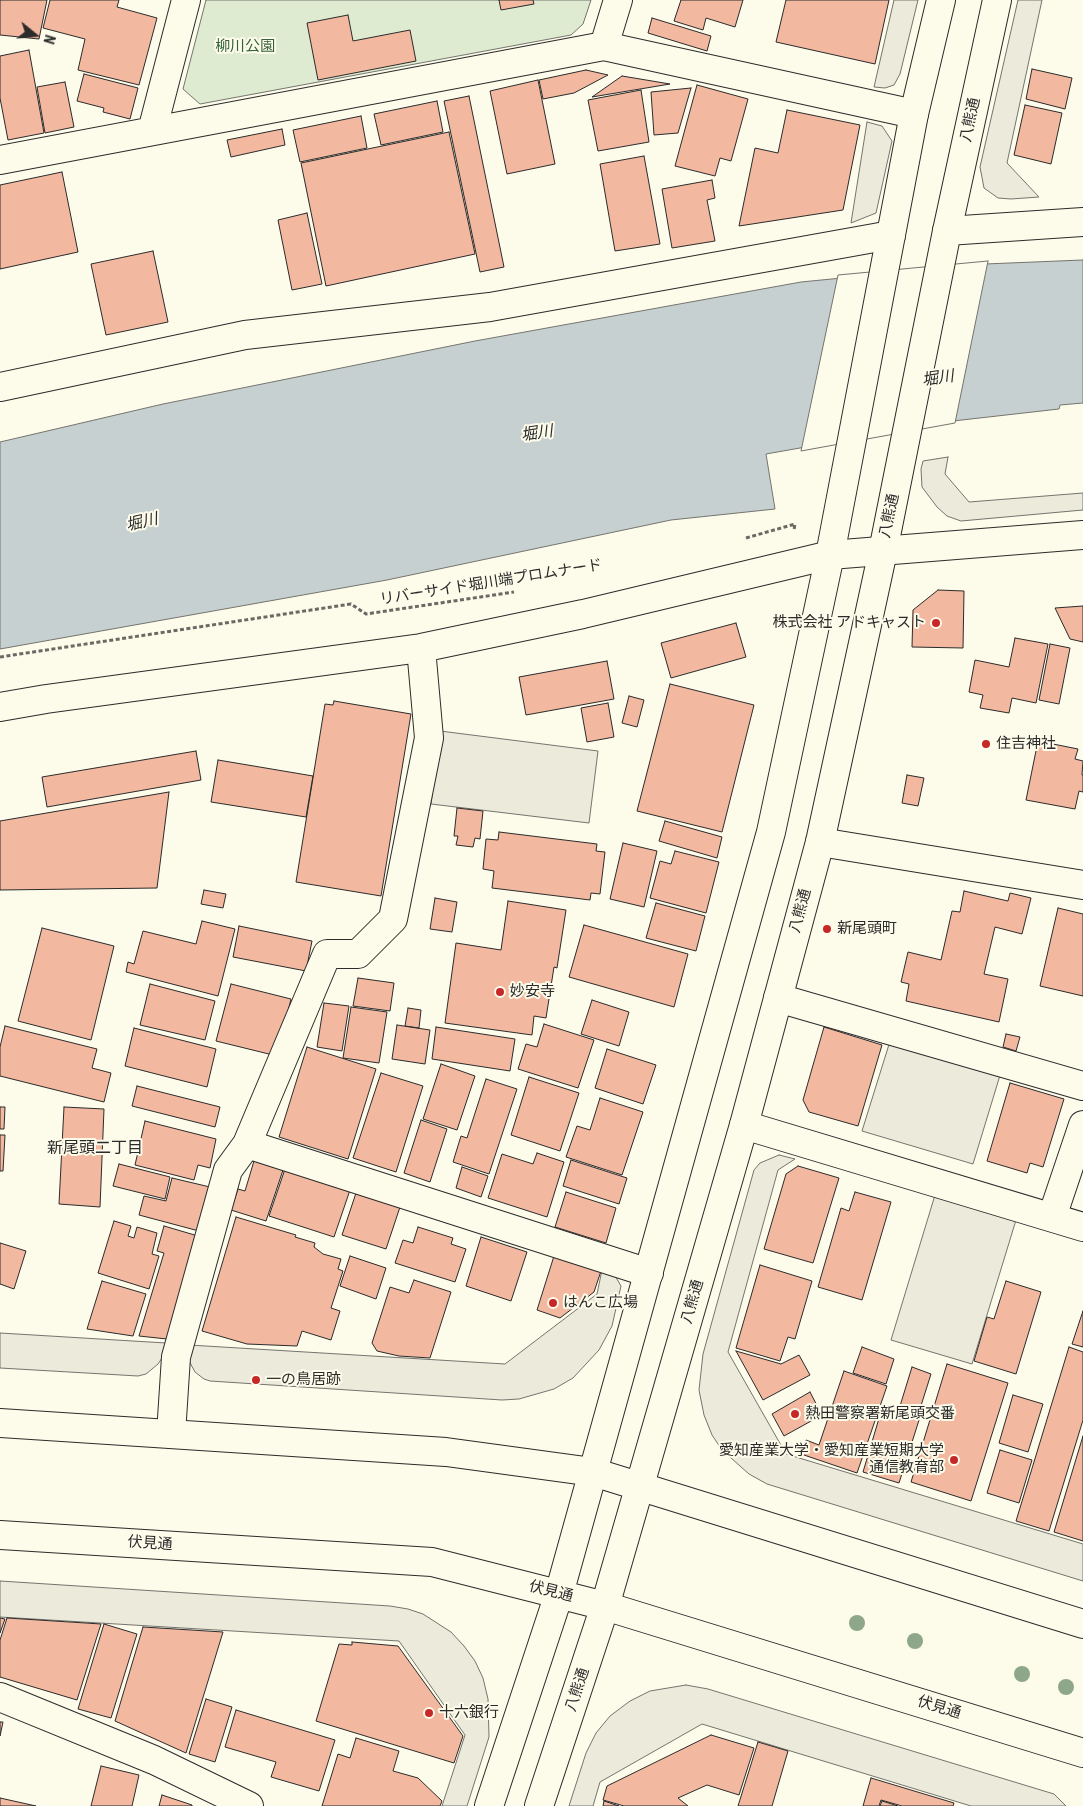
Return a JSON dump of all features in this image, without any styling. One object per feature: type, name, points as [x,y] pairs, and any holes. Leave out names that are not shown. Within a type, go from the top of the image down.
[{"type":"main road","points":[[152,131],[186,0]]},
{"type":"main road","points":[[604,46],[618,0]]},
{"type":"main road","points":[[489,1806],[559,1594],[771,832],[830,555],[914,114],[941,0]]},
{"type":"main road","name":"八熊通","points":[[539,1806],[605,1606],[640,1486],[744,1125],[820,842],[883,551],[945,240],[997,0]]},
{"type":"main road","points":[[0,160],[604,46],[914,114]]},
{"type":"main road","points":[[945,240],[1083,222]]},
{"type":"main road","points":[[0,387],[245,335],[490,306],[889,245]]},
{"type":"main road","points":[[0,707],[421,648],[583,614],[830,555],[1083,535]]},
{"type":"main road","points":[[170,1434],[176,1357],[228,1170],[247,1144],[327,954],[358,954],[393,919],[430,738],[421,648]]},
{"type":"main road","points":[[820,842],[1083,885]]},
{"type":"main road","points":[[778,998],[1083,1086]]},
{"type":"main road","points":[[744,1125],[1083,1227]]},
{"type":"main road","points":[[1052,1217],[1083,1125]]},
{"type":"main road","points":[[247,1144],[649,1273]]},
{"type":"main road","points":[[0,1423],[446,1452],[593,1472],[1083,1624]]},
{"type":"main road","name":"伏見通","points":[[0,1535],[432,1562],[605,1606],[1083,1752]]},
{"type":"main road","points":[[0,1697],[154,1760],[248,1806]]},
{"type":"path","points":[[740,540],[795,524],[788,565]]},
{"type":"path","name":"リバーサイド堀川端プロムナード","points":[[0,657],[351,604],[366,614],[523,590]]},
{"type":"green space","name":"柳川公園","points":[[206,0],[591,0],[583,24],[571,35],[200,104],[183,89]]},
{"type":"shaded area","points":[[894,0],[918,0],[900,74],[894,85],[885,88],[874,87]]},
{"type":"shaded area","points":[[1018,0],[1042,0],[1007,163],[1039,197],[1011,199],[998,198],[984,188],[980,167]]},
{"type":"shaded area","points":[[867,122],[882,126],[892,141],[876,213],[851,223]]},
{"type":"shaded area","points":[[948,457],[945,474],[969,502],[1083,493],[1083,510],[961,521],[947,516],[937,507],[922,487],[921,469],[923,461]]},
{"type":"shaded area","points":[[440,731],[598,751],[589,823],[431,804]]},
{"type":"shaded area","points":[[891,1038],[1001,1072],[973,1164],[862,1131]]},
{"type":"shaded area","points":[[779,1155],[795,1159],[778,1170],[728,1352],[786,1454],[1083,1544],[1083,1581],[767,1484],[749,1474],[722,1450],[712,1435],[704,1415],[699,1390],[703,1354],[754,1170],[760,1163]]},
{"type":"shaded area","points":[[935,1195],[1016,1220],[972,1364],[891,1340]]},
{"type":"shaded area","points":[[602,1270],[614,1274],[621,1286],[612,1326],[599,1350],[573,1378],[554,1389],[519,1399],[502,1400],[210,1381],[195,1372],[188,1359],[189,1345],[505,1364],[597,1294]]},
{"type":"shaded area","points":[[0,1333],[166,1343],[162,1358],[158,1364],[146,1374],[138,1376],[0,1368]]},
{"type":"shaded area","points":[[0,1581],[390,1606],[423,1614],[451,1632],[464,1646],[475,1661],[483,1678],[488,1699],[489,1737],[467,1806],[442,1806],[465,1735],[399,1641],[0,1617]]},
{"type":"shaded area","points":[[686,1685],[708,1689],[1054,1794],[1066,1806],[971,1806],[702,1724],[600,1782],[593,1806],[569,1806],[586,1753],[596,1733],[610,1716],[630,1701],[650,1691]]},
{"type":"water","name":"堀川","points":[[1083,260],[1083,403],[1060,405],[1059,409],[953,421],[766,454],[775,509],[671,520],[387,580],[0,649],[0,442],[163,404],[475,341],[801,282],[985,264]]},
{"type":"pier","points":[[988,261],[955,423],[801,451],[838,275]]},
{"type":"building","points":[[0,0],[47,0],[39,39],[0,35]]},
{"type":"building","points":[[50,0],[119,0],[117,7],[157,18],[139,85],[78,70],[85,39],[43,28]]},
{"type":"building","points":[[499,0],[533,0],[534,4],[501,10]]},
{"type":"building","points":[[681,0],[743,0],[735,27],[706,18],[703,30],[674,21]]},
{"type":"building","points":[[786,0],[889,0],[875,64],[776,42]]},
{"type":"building","points":[[348,15],[353,41],[410,30],[416,61],[318,80],[307,23]]},
{"type":"building","points":[[652,18],[711,36],[707,51],[648,33]]},
{"type":"building","points":[[29,50],[44,133],[8,140],[0,98],[0,56]]},
{"type":"building","points":[[1032,69],[1072,78],[1065,109],[1026,99]]},
{"type":"building","points":[[586,70],[608,75],[574,93],[543,99],[539,80]]},
{"type":"building","points":[[84,74],[138,88],[130,119],[103,112],[104,108],[77,101]]},
{"type":"building","points":[[622,76],[670,84],[592,97]]},
{"type":"building","points":[[538,80],[555,164],[507,174],[490,91]]},
{"type":"building","points":[[65,82],[74,127],[45,133],[37,87]]},
{"type":"building","points":[[697,85],[748,99],[731,161],[720,158],[715,176],[675,166]]},
{"type":"building","points":[[691,88],[678,133],[654,135],[651,92]]},
{"type":"building","points":[[641,90],[649,142],[598,151],[588,100]]},
{"type":"building","points":[[469,96],[504,267],[480,272],[444,101]]},
{"type":"building","points":[[437,101],[443,132],[381,145],[374,114]]},
{"type":"building","points":[[1025,105],[1062,113],[1051,164],[1014,155]]},
{"type":"building","points":[[787,110],[860,125],[843,210],[739,226],[755,148],[778,153]]},
{"type":"building","points":[[361,116],[367,148],[300,162],[293,130]]},
{"type":"building","points":[[282,129],[285,145],[231,157],[227,140]]},
{"type":"building","points":[[449,132],[475,254],[326,286],[301,163]]},
{"type":"building","points":[[644,156],[660,244],[615,251],[600,164]]},
{"type":"building","points":[[62,172],[78,252],[0,269],[0,185]]},
{"type":"building","points":[[712,180],[715,198],[707,200],[715,241],[672,248],[662,189]]},
{"type":"building","points":[[307,213],[322,284],[292,290],[278,220]]},
{"type":"building","points":[[153,251],[168,322],[106,335],[91,264]]},
{"type":"building","points":[[938,590],[964,591],[963,648],[912,647],[913,610]]},
{"type":"building","points":[[1083,606],[1083,642],[1070,639],[1055,608]]},
{"type":"building","points":[[736,623],[746,657],[671,678],[661,643]]},
{"type":"building","points":[[1015,638],[1048,644],[1036,703],[1012,698],[1009,713],[980,708],[983,695],[969,692],[975,660],[1009,667]]},
{"type":"building","points":[[1050,644],[1070,648],[1059,704],[1039,700]]},
{"type":"building","points":[[607,661],[614,699],[526,715],[519,677]]},
{"type":"building","points":[[670,684],[754,705],[722,832],[637,811]]},
{"type":"building","points":[[629,696],[644,700],[637,727],[622,723]]},
{"type":"building","points":[[334,701],[411,714],[381,896],[296,882],[325,704],[333,705]]},
{"type":"building","points":[[608,703],[614,737],[587,742],[581,708]]},
{"type":"building","points":[[1038,741],[1078,749],[1075,759],[1083,761],[1083,792],[1079,791],[1075,809],[1026,800]]},
{"type":"building","points":[[196,751],[201,780],[47,807],[42,777]]},
{"type":"building","points":[[218,760],[313,776],[306,817],[211,802]]},
{"type":"building","points":[[907,775],[924,778],[918,806],[902,803]]},
{"type":"building","points":[[169,792],[157,888],[0,890],[0,821]]},
{"type":"building","points":[[457,808],[483,811],[480,839],[475,838],[473,847],[456,845],[458,836],[454,836]]},
{"type":"building","points":[[665,821],[722,837],[717,858],[659,841]]},
{"type":"building","points":[[499,832],[597,844],[596,851],[605,852],[600,894],[591,893],[590,900],[492,888],[494,871],[483,869],[486,839],[498,840]]},
{"type":"building","points":[[623,843],[657,851],[644,907],[610,899]]},
{"type":"building","points":[[675,851],[719,862],[706,913],[650,898],[660,861],[671,864]]},
{"type":"building","points":[[204,890],[226,894],[223,908],[201,904]]},
{"type":"building","points":[[964,891],[1008,901],[1010,893],[1031,898],[1022,934],[995,927],[984,974],[1008,979],[999,1022],[906,1001],[909,984],[901,982],[908,952],[941,960],[952,911],[960,912]]},
{"type":"building","points":[[435,898],[457,902],[452,932],[430,929]]},
{"type":"building","name":"妙安寺","points":[[508,901],[566,910],[557,968],[554,967],[546,1018],[534,1016],[532,1035],[445,1023],[456,943],[501,950]]},
{"type":"building","points":[[656,903],[705,916],[696,951],[646,938]]},
{"type":"building","points":[[1058,908],[1083,914],[1083,996],[1040,986]]},
{"type":"building","points":[[202,921],[235,929],[218,996],[126,972],[128,962],[134,964],[143,931],[196,944]]},
{"type":"building","points":[[584,925],[688,954],[674,1007],[569,977]]},
{"type":"building","points":[[239,926],[312,941],[306,971],[233,957]]},
{"type":"building","points":[[42,928],[114,946],[91,1040],[18,1021]]},
{"type":"building","points":[[358,978],[394,983],[390,1011],[353,1006]]},
{"type":"building","points":[[150,984],[215,1001],[205,1040],[140,1025]]},
{"type":"building","points":[[231,984],[291,999],[277,1056],[216,1041]]},
{"type":"building","points":[[592,1000],[629,1012],[619,1046],[581,1034]]},
{"type":"building","points":[[324,1003],[349,1006],[342,1051],[317,1047]]},
{"type":"building","points":[[351,1007],[387,1012],[379,1063],[343,1058]]},
{"type":"building","points":[[408,1008],[421,1010],[419,1028],[405,1026]]},
{"type":"building","points":[[544,1024],[594,1040],[578,1088],[518,1069],[526,1044],[537,1047]]},
{"type":"building","points":[[397,1025],[430,1030],[425,1064],[392,1059]]},
{"type":"building","points":[[5,1026],[97,1049],[92,1068],[111,1073],[104,1102],[0,1076],[0,1047]]},
{"type":"building","points":[[436,1027],[515,1039],[510,1071],[432,1059]]},
{"type":"building","points":[[824,1027],[882,1045],[858,1126],[809,1112],[803,1100]]},
{"type":"building","points":[[134,1028],[216,1049],[207,1087],[125,1066]]},
{"type":"building","points":[[1006,1034],[1020,1037],[1016,1051],[1003,1047]]},
{"type":"building","points":[[307,1047],[376,1069],[348,1159],[279,1137]]},
{"type":"building","points":[[607,1049],[656,1065],[643,1104],[595,1088]]},
{"type":"building","points":[[441,1064],[475,1076],[457,1130],[423,1119]]},
{"type":"building","points":[[381,1073],[423,1086],[396,1172],[353,1158]]},
{"type":"building","points":[[529,1077],[579,1093],[560,1151],[511,1135]]},
{"type":"building","points":[[486,1079],[517,1089],[489,1174],[453,1162],[461,1136],[467,1138]]},
{"type":"building","points":[[1010,1083],[1064,1099],[1043,1167],[1030,1163],[1027,1173],[987,1161]]},
{"type":"building","points":[[137,1086],[220,1107],[215,1127],[132,1106]]},
{"type":"building","points":[[600,1098],[643,1112],[622,1175],[566,1157],[577,1126],[590,1130]]},
{"type":"building","points":[[0,1107],[5,1107],[4,1129],[0,1129]]},
{"type":"building","points":[[64,1107],[104,1109],[100,1207],[59,1204]]},
{"type":"building","points":[[421,1120],[447,1129],[430,1182],[404,1173]]},
{"type":"building","points":[[145,1121],[216,1139],[210,1168],[198,1165],[194,1180],[135,1165]]},
{"type":"building","points":[[0,1135],[5,1135],[3,1171],[0,1171]]},
{"type":"building","points":[[537,1153],[564,1162],[547,1217],[488,1198],[502,1154],[533,1164]]},
{"type":"building","points":[[571,1160],[627,1178],[619,1204],[563,1186]]},
{"type":"building","points":[[254,1161],[283,1170],[266,1221],[231,1210],[238,1189],[245,1191]]},
{"type":"building","points":[[119,1164],[170,1177],[165,1199],[113,1186]]},
{"type":"building","points":[[798,1166],[839,1178],[813,1263],[764,1249],[786,1174]]},
{"type":"building","points":[[462,1167],[488,1176],[481,1197],[456,1188]]},
{"type":"building","points":[[285,1169],[350,1190],[334,1237],[269,1216]]},
{"type":"building","points":[[172,1178],[210,1187],[199,1231],[139,1215],[144,1196],[166,1201]]},
{"type":"building","points":[[566,1192],[616,1208],[606,1243],[555,1227]]},
{"type":"building","points":[[855,1192],[891,1202],[862,1300],[818,1287],[841,1208],[849,1211]]},
{"type":"building","points":[[356,1193],[400,1207],[386,1249],[342,1235]]},
{"type":"building","points":[[236,1217],[296,1235],[295,1237],[315,1243],[314,1247],[323,1254],[341,1259],[338,1269],[343,1271],[331,1308],[340,1311],[331,1340],[302,1331],[297,1346],[247,1344],[202,1331]]},
{"type":"building","points":[[114,1221],[131,1226],[128,1236],[134,1238],[137,1227],[157,1233],[152,1254],[159,1256],[149,1289],[98,1273]]},
{"type":"building","points":[[164,1226],[198,1236],[167,1339],[139,1336],[164,1253],[157,1251]]},
{"type":"building","points":[[418,1227],[453,1238],[451,1244],[466,1249],[455,1282],[395,1263],[403,1240],[413,1243]]},
{"type":"building","points":[[481,1237],[527,1252],[511,1301],[466,1286]]},
{"type":"building","points":[[0,1243],[26,1251],[14,1289],[0,1284]]},
{"type":"building","points":[[350,1256],[386,1268],[376,1299],[340,1286]]},
{"type":"building","points":[[554,1256],[601,1271],[594,1292],[560,1318],[537,1310]]},
{"type":"building","points":[[760,1265],[812,1281],[795,1339],[788,1337],[780,1361],[736,1348]]},
{"type":"building","points":[[414,1280],[451,1292],[430,1358],[399,1356],[377,1351],[372,1343],[390,1287],[409,1293]]},
{"type":"building","points":[[102,1281],[146,1294],[133,1336],[87,1329]]},
{"type":"building","points":[[1006,1281],[1041,1292],[1016,1374],[974,1361],[987,1317],[994,1319]]},
{"type":"building","points":[[1083,1311],[1083,1347],[1072,1344]]},
{"type":"building","points":[[862,1347],[894,1359],[886,1384],[853,1373]]},
{"type":"building","points":[[1069,1347],[1083,1352],[1083,1420],[1049,1531],[1016,1521]]},
{"type":"building","points":[[736,1351],[781,1364],[799,1355],[810,1375],[763,1400]]},
{"type":"building","points":[[947,1364],[1008,1383],[971,1501],[911,1482]]},
{"type":"building","points":[[912,1367],[931,1374],[919,1412],[900,1406]]},
{"type":"building","points":[[844,1371],[887,1386],[857,1473],[801,1454],[806,1440],[819,1445]]},
{"type":"building","points":[[810,1392],[822,1415],[784,1436],[772,1414]]},
{"type":"building","points":[[1013,1395],[1043,1404],[1028,1452],[999,1443]]},
{"type":"building","points":[[883,1405],[920,1417],[899,1483],[863,1472]]},
{"type":"building","points":[[1083,1436],[1083,1541],[1054,1532]]},
{"type":"building","points":[[1000,1450],[1032,1460],[1019,1503],[987,1493]]},
{"type":"building","points":[[0,1618],[5,1619],[0,1633]]},
{"type":"building","points":[[7,1618],[101,1624],[77,1700],[0,1677],[0,1640]]},
{"type":"building","points":[[104,1624],[137,1634],[111,1718],[78,1709]]},
{"type":"building","points":[[143,1627],[223,1632],[186,1753],[115,1721]]},
{"type":"building","points":[[352,1642],[398,1646],[463,1736],[454,1763],[316,1721],[339,1644],[352,1645]]},
{"type":"building","points":[[206,1699],[232,1707],[215,1762],[189,1754]]},
{"type":"building","points":[[236,1710],[335,1740],[319,1791],[271,1777],[276,1762],[225,1747]]},
{"type":"building","points":[[0,1722],[3,1722],[0,1736]]},
{"type":"building","points":[[711,1735],[754,1748],[739,1795],[707,1785],[678,1798],[688,1806],[624,1806],[603,1800],[607,1786]]},
{"type":"building","points":[[356,1738],[399,1751],[393,1771],[418,1778],[442,1801],[440,1806],[322,1806],[338,1754],[350,1758]]},
{"type":"building","points":[[758,1742],[788,1751],[772,1806],[738,1806]]},
{"type":"building","points":[[101,1766],[139,1775],[132,1806],[91,1806]]},
{"type":"building","points":[[871,1778],[954,1803],[953,1806],[902,1806],[881,1800],[879,1806],[863,1806]]},
{"type":"building","points":[[162,1795],[192,1805],[192,1806],[159,1806]]},
{"type":"building","points":[[0,1798],[36,1806],[0,1806]]},
{"type":"building","points":[[604,1801],[619,1806],[603,1806]]},
{"type":"building","points":[[882,1801],[898,1806],[880,1806]]},
{"type":"place","name":"株式会社 アドキャスト","points":[[936,623]]},
{"type":"place","name":"住吉神社","points":[[986,744]]},
{"type":"place","name":"新尾頭町","points":[[827,929]]},
{"type":"place","name":"妙安寺","points":[[500,992]]},
{"type":"place","name":"はんこ広場","points":[[553,1303]]},
{"type":"place","name":"一の鳥居跡","points":[[256,1380]]},
{"type":"place","name":"熱田警察署新尾頭交番","points":[[795,1414]]},
{"type":"place","name":"愛知産業大学・愛知産業短期大学 通信教育部","points":[[954,1460]]},
{"type":"place","name":"十六銀行","points":[[429,1713]]},
{"type":"district","name":"新尾頭二丁目","points":[[95,1149]]}]
